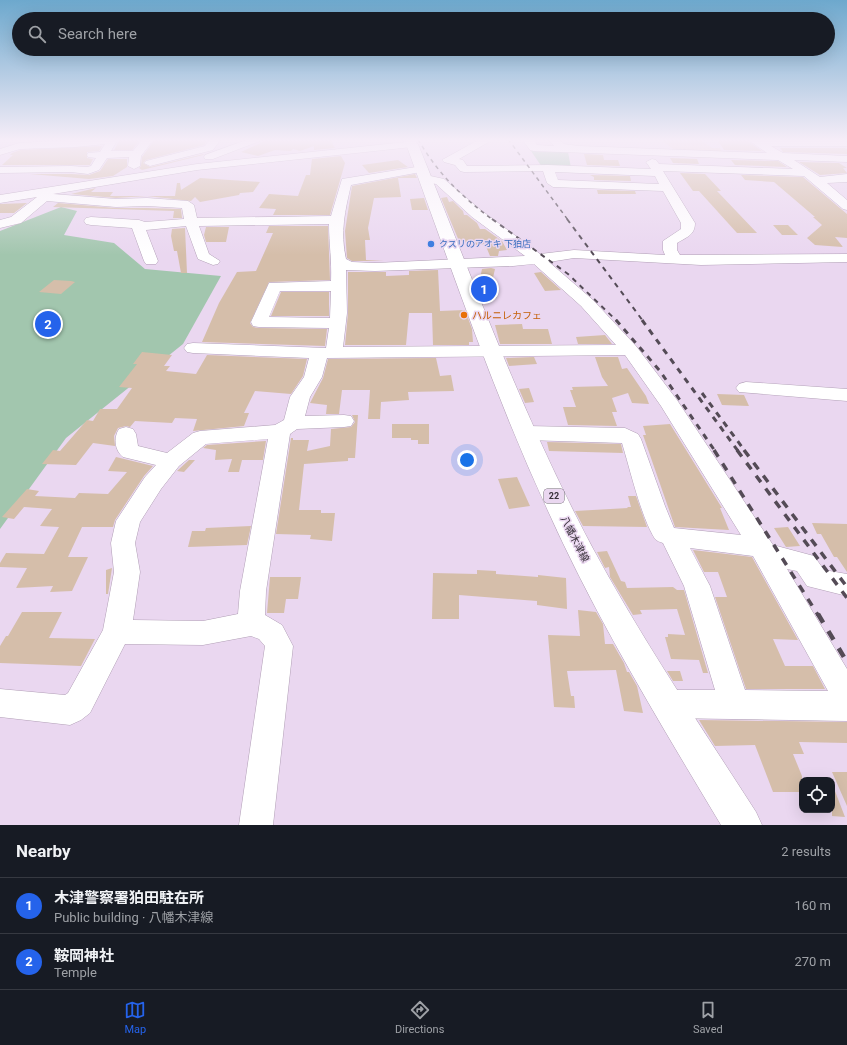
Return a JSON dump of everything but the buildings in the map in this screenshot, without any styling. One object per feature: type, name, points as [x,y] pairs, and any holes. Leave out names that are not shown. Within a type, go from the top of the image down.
[{"type":"main road","name":"八幡木津線","points":[[424,178],[526,433],[561,511],[622,629],[743,825]]},
{"type":"street","points":[[0,199],[43,195],[112,178]]},
{"type":"street","points":[[251,624],[253,591],[287,427],[300,397],[326,353],[338,323],[340,286],[339,262],[336,247],[336,220],[346,182],[346,178]]},
{"type":"street","points":[[346,182],[389,178]]},
{"type":"street","points":[[432,178],[440,181],[477,214],[539,260],[588,303],[630,350],[674,411],[763,550],[847,697]]},
{"type":"street","points":[[551,178],[553,183],[679,178]]},
{"type":"street","points":[[655,178],[680,182]]},
{"type":"street","points":[[661,178],[688,223],[688,230],[670,241],[670,250],[675,260]]},
{"type":"street","points":[[812,178],[847,206]]},
{"type":"street","points":[[817,181],[847,178]]},
{"type":"street","points":[[0,224],[16,220],[43,195]]},
{"type":"street","points":[[43,195],[116,203],[147,202],[188,205],[191,222],[202,256],[214,261]]},
{"type":"street","points":[[0,214],[26,212]]},
{"type":"street","points":[[83,233],[96,220],[139,224],[151,261]]},
{"type":"street","points":[[139,227],[191,222],[336,220]]},
{"type":"street","points":[[339,262],[350,266],[375,267],[539,260],[574,254],[701,261],[847,258]]},
{"type":"street","points":[[338,323],[259,322],[274,286],[340,286]]},
{"type":"street","points":[[193,348],[326,353],[630,350]]},
{"type":"street","points":[[746,388],[847,395]]},
{"type":"street","points":[[0,703],[70,710],[78,704],[117,632],[127,572],[123,543],[128,521],[153,483],[171,462],[200,438],[344,421]]},
{"type":"street","points":[[526,433],[625,435],[630,439],[653,506],[665,534],[672,537],[763,550],[805,563],[816,579],[847,585]]},
{"type":"street","points":[[126,434],[127,449],[132,452],[171,462]]},
{"type":"street","points":[[672,537],[697,586],[713,633],[734,705]]},
{"type":"street","points":[[117,632],[203,633],[251,624],[263,625],[277,637],[279,646],[256,825]]},
{"type":"street","points":[[667,704],[847,706]]},
{"type":"green space","points":[[61,207],[77,211],[64,235],[114,243],[145,269],[221,276],[183,344],[66,438],[0,529],[0,231]]},
{"type":"railway","points":[[445,178],[493,220]]},
{"type":"railway","points":[[537,178],[568,220]]},
{"type":"railway","points":[[492,219],[568,274],[616,320]]},
{"type":"railway","points":[[567,219],[643,321]]},
{"type":"railway","points":[[616,320],[660,371],[715,451]]},
{"type":"railway","points":[[642,320],[738,451]]},
{"type":"railway","points":[[702,393],[745,451]]},
{"type":"railway","points":[[714,450],[818,615]]},
{"type":"railway","points":[[737,450],[847,598]]},
{"type":"railway","points":[[744,450],[847,587]]},
{"type":"railway","points":[[818,614],[847,662]]},
{"type":"place","name":"クスリのアオキ 下狛店","points":[[431,244]]},
{"type":"place","name":"木津警察署狛田駐在所","points":[[484,289]]},
{"type":"place","name":"ハルニレカフェ","points":[[464,315]]},
{"type":"place","name":"鞍岡神社","points":[[48,324]]}]
